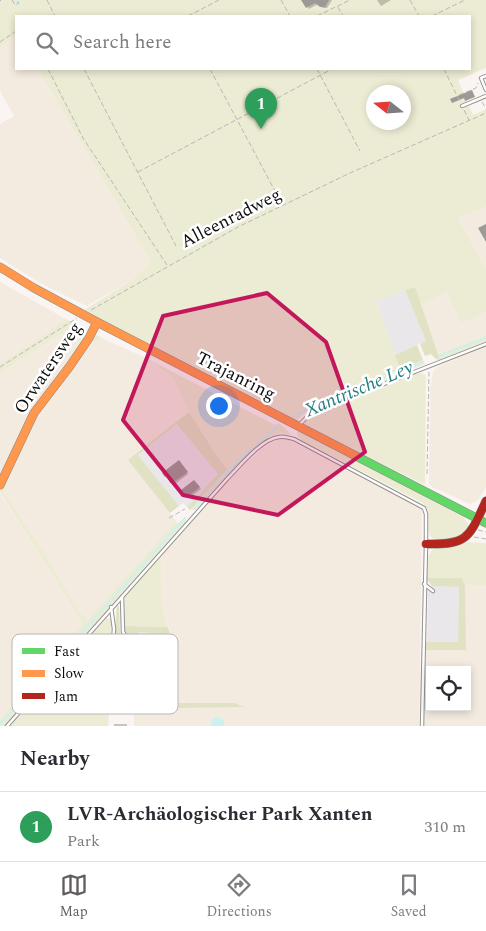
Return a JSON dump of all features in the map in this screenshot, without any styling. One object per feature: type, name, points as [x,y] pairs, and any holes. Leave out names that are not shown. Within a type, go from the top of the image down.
[{"type":"main road","name":"Trajanring","points":[[0,267],[97,322],[486,523]]},
{"type":"main road","name":"Orwatersweg","points":[[0,485],[34,413],[70,366],[89,338],[97,322]]},
{"type":"main road","points":[[426,544],[451,545],[463,541],[469,536],[486,501]]},
{"type":"lane","points":[[486,76],[481,78],[486,90]]},
{"type":"lane","points":[[462,106],[486,96]]},
{"type":"lane","points":[[300,426],[308,416],[333,404],[486,344]]},
{"type":"lane","points":[[87,634],[226,479],[270,440],[281,436],[294,439],[424,508],[426,514],[426,544],[422,726]]},
{"type":"lane","points":[[424,584],[433,591]]},
{"type":"lane","points":[[122,595],[124,634]]},
{"type":"lane","points":[[111,607],[114,634]]},
{"type":"lane","points":[[7,726],[17,714]]},
{"type":"path","points":[[12,0],[15,5],[19,3],[17,0]]},
{"type":"path","points":[[47,0],[54,15]]},
{"type":"path","points":[[190,15],[219,0]]},
{"type":"path","points":[[281,0],[289,15]]},
{"type":"path","points":[[319,15],[350,0]]},
{"type":"path","points":[[410,0],[418,15]]},
{"type":"path","points":[[434,15],[465,0]]},
{"type":"path","points":[[338,6],[343,15]]},
{"type":"path","points":[[0,42],[15,32]]},
{"type":"path","points":[[49,70],[83,138],[168,266]]},
{"type":"path","points":[[84,70],[176,246]]},
{"type":"path","points":[[211,70],[275,191]]},
{"type":"path","points":[[318,70],[360,151]]},
{"type":"path","points":[[138,172],[330,70]]},
{"type":"path","points":[[444,70],[470,120]]},
{"type":"path","points":[[457,95],[476,88],[481,78]]},
{"type":"path","points":[[485,107],[486,112]]},
{"type":"path","name":"Alleenradweg","points":[[0,367],[83,314],[246,223],[350,173],[486,112]]},
{"type":"path","points":[[427,474],[429,366]]},
{"type":"path","points":[[169,518],[185,509]]},
{"type":"path","points":[[469,536],[486,539]]},
{"type":"highlighted area","points":[[267,293],[326,342],[365,452],[278,515],[183,495],[123,420],[163,316]]},
{"type":"shaded area","points":[[15,37],[15,70],[39,70],[151,262],[132,280],[87,306],[40,283],[0,258],[0,124],[14,116],[0,91],[0,47]]},
{"type":"shaded area","points":[[486,207],[486,269],[458,218]]},
{"type":"shaded area","points":[[0,282],[66,319],[50,329],[52,331],[0,364]]},
{"type":"shaded area","points":[[405,290],[426,341],[395,355],[376,301]]},
{"type":"shaded area","points":[[447,292],[461,322],[486,312],[486,335],[438,354],[421,305]]},
{"type":"shaded area","points":[[76,324],[88,331],[87,335],[60,374],[0,480],[0,373]]},
{"type":"shaded area","points":[[99,338],[148,359],[172,376],[189,412],[129,460],[176,521],[87,620],[79,611],[4,493],[16,454],[50,395],[84,350]]},
{"type":"shaded area","points":[[486,346],[486,487],[478,500],[470,504],[429,484],[430,390],[433,372],[437,367]]},
{"type":"shaded area","points":[[178,424],[218,474],[187,507],[183,503],[179,506],[138,455]]},
{"type":"shaded area","points":[[281,439],[289,440],[422,508],[419,726],[224,726],[224,722],[213,718],[210,726],[134,726],[134,714],[178,714],[178,708],[244,706],[235,703],[178,704],[178,634],[170,634],[162,607],[161,561],[158,558],[236,472],[263,448]]},
{"type":"shaded area","points":[[0,493],[83,624],[74,634],[12,634],[12,705],[0,719]]},
{"type":"shaded area","points":[[465,585],[486,585],[486,726],[424,726],[425,650],[465,650]]},
{"type":"shaded area","points":[[432,586],[459,587],[458,643],[427,642],[428,590]]},
{"type":"shaded area","points":[[138,632],[164,634],[136,634]]},
{"type":"green space","points":[[0,0],[486,0],[486,68],[458,80],[473,115],[486,109],[486,207],[458,218],[486,269],[486,312],[461,323],[447,292],[421,305],[414,287],[376,301],[400,368],[423,360],[425,364],[320,406],[304,414],[296,421],[84,310],[132,280],[151,262],[39,70],[471,70],[471,15],[15,15],[15,37],[0,47]]},
{"type":"green space","points":[[415,287],[440,360],[431,354],[425,356],[420,344],[426,341],[405,290]]},
{"type":"green space","points":[[66,319],[76,324],[0,373],[0,364]]},
{"type":"green space","points":[[97,335],[102,338],[90,344],[84,350],[51,394],[87,343]]},
{"type":"green space","points":[[486,335],[486,342],[440,360],[438,354]]},
{"type":"green space","points":[[417,345],[423,360],[400,369],[395,355]]},
{"type":"green space","points":[[148,359],[275,425],[279,423],[292,435],[282,433],[271,436],[250,454],[199,507],[195,510],[190,510],[228,469],[221,462],[189,412],[172,376]]},
{"type":"green space","points":[[422,373],[426,376],[425,485],[303,425],[311,418],[338,403],[389,383]]},
{"type":"green space","points":[[50,395],[16,454],[4,493],[79,611],[87,620],[176,521],[178,523],[185,517],[186,522],[87,634],[74,634],[83,624],[0,492],[5,476],[28,426]]},
{"type":"green space","points":[[189,412],[221,462],[228,469],[190,510],[187,507],[218,474],[177,424],[138,455],[179,506],[170,513],[128,460]]},
{"type":"green space","points":[[300,429],[463,517],[470,526],[467,535],[451,541],[435,540],[429,531],[428,512],[423,503],[303,441],[298,437],[297,432]]},
{"type":"green space","points":[[468,542],[486,543],[486,585],[465,585],[462,578],[426,578],[427,558],[432,550],[440,547],[459,546]]},
{"type":"green space","points":[[158,558],[161,561],[162,607],[168,627],[124,626],[125,595]]},
{"type":"green space","points":[[426,578],[462,578],[465,585],[466,650],[425,650],[426,642],[458,642],[459,587],[432,586]]},
{"type":"green space","points":[[117,604],[119,607],[121,634],[115,634]]},
{"type":"green space","points":[[107,618],[112,621],[111,634],[90,634]]},
{"type":"green space","points":[[124,626],[168,627],[170,634],[139,632],[136,634],[127,634],[124,630]]},
{"type":"green space","points":[[178,703],[235,703],[245,707],[178,708]]},
{"type":"green space","points":[[12,705],[12,714],[16,714],[5,726],[0,726],[0,719]]},
{"type":"green space","points":[[20,714],[109,714],[108,726],[9,726]]},
{"type":"water","points":[[219,717],[224,720],[224,726],[210,726],[213,718]]},
{"type":"building","points":[[301,0],[329,0],[325,7],[320,7],[315,3],[306,8]]},
{"type":"building","points":[[472,90],[475,97],[465,101],[464,98],[452,103],[450,99]]},
{"type":"building","points":[[486,224],[486,242],[478,228]]},
{"type":"building","points":[[179,460],[188,472],[170,483],[168,476],[165,477],[162,473]]},
{"type":"building","points":[[194,480],[200,487],[187,497],[181,490]]},
{"type":"waterway","name":"Xantrische Ley","points":[[439,356],[486,338]]},
{"type":"waterway","name":"Xantrische Ley","points":[[294,416],[319,403],[423,362]]},
{"type":"waterway","name":"Xantrische Ley","points":[[195,507],[245,455],[277,427]]},
{"type":"waterway","name":"Xantrische Ley","points":[[81,634],[185,518]]},
{"type":"waterway","name":"Xantrische Ley","points":[[0,724],[12,711]]},
{"type":"traffic: fast","points":[[356,456],[486,523]]},
{"type":"traffic: slow","points":[[0,267],[97,322],[356,456]]},
{"type":"traffic: slow","points":[[0,485],[34,413],[70,366],[89,338],[97,322]]},
{"type":"traffic: jam","points":[[426,544],[451,543],[466,536],[476,523],[486,501]]},
{"type":"place","name":"LVR-Archäologischer Park Xanten","points":[[261,129]]}]
